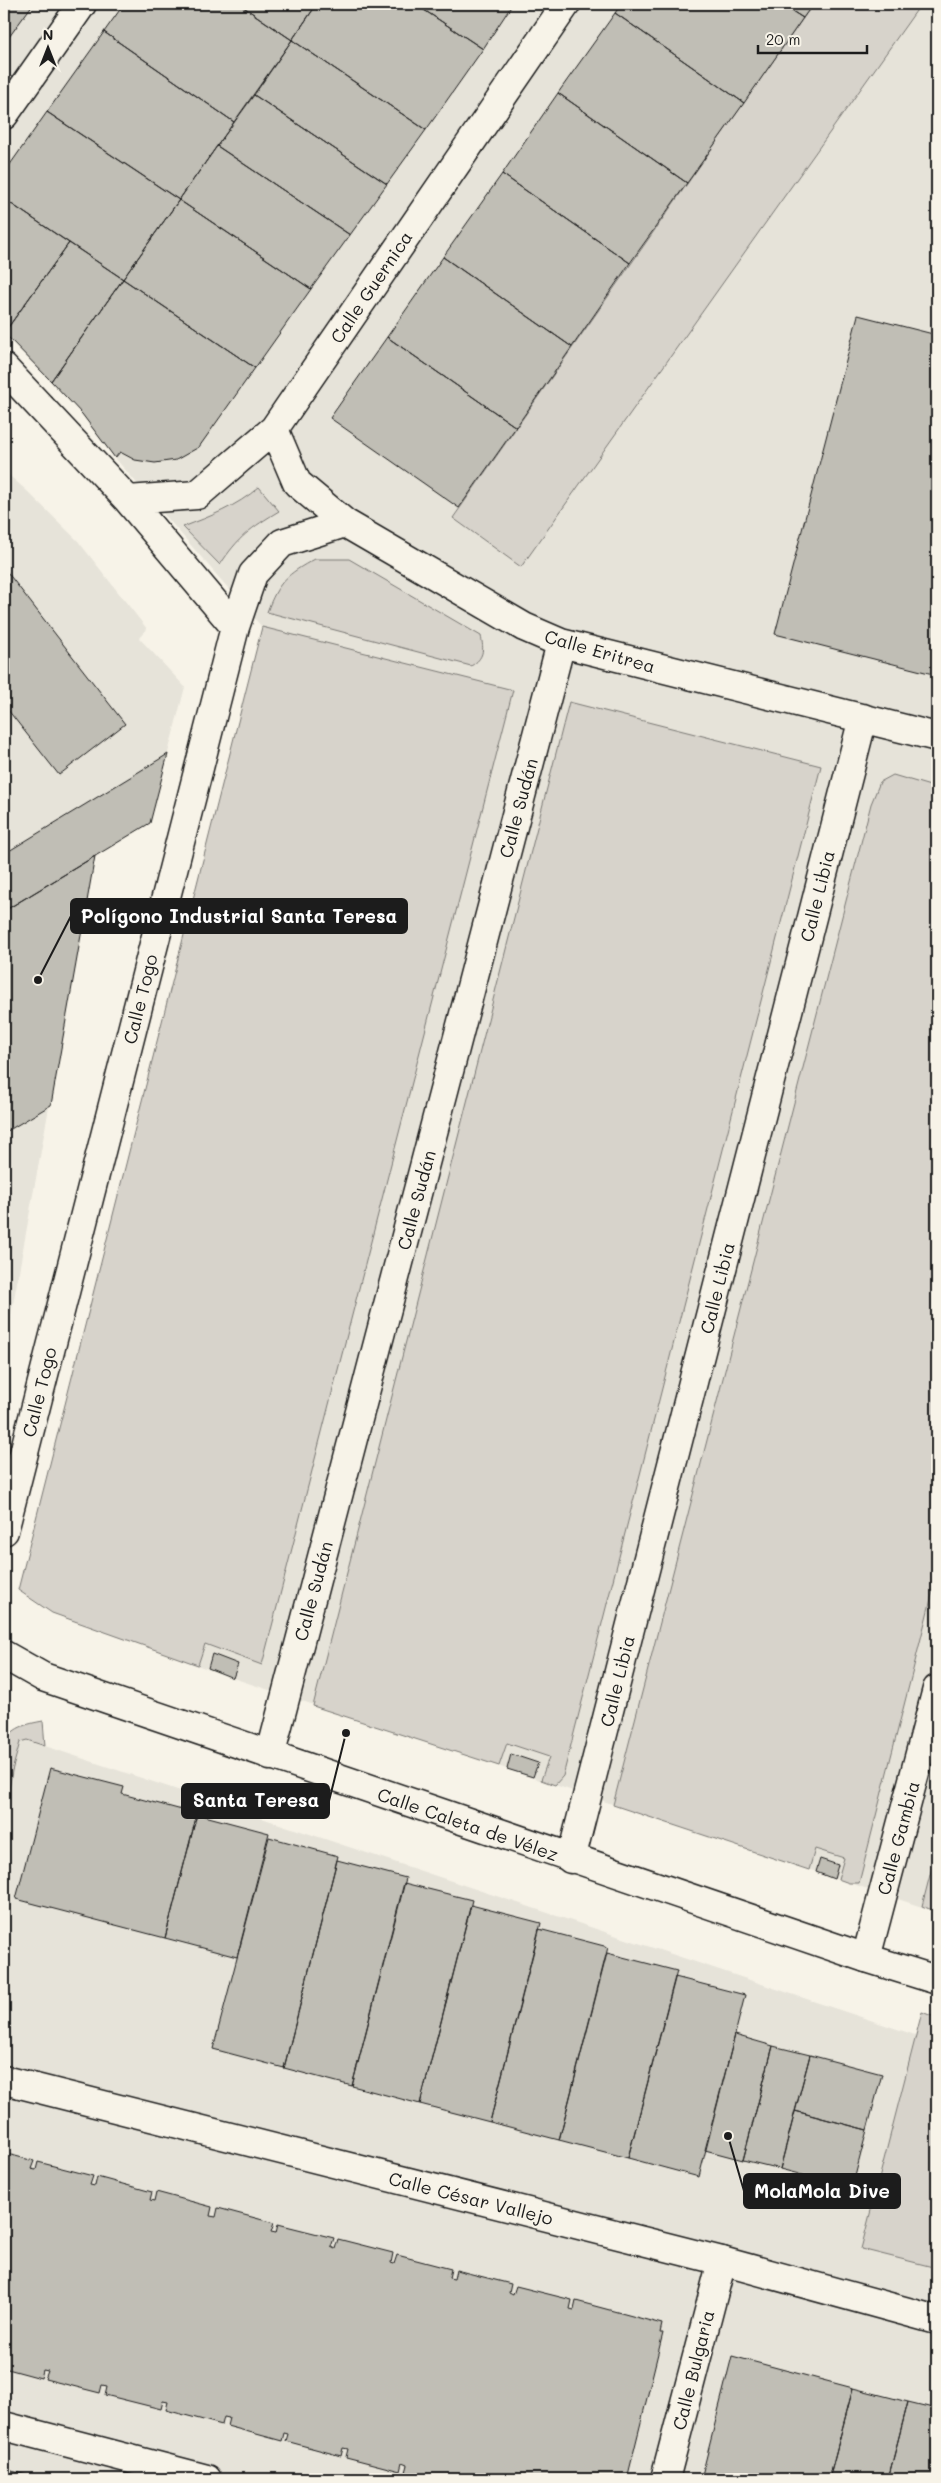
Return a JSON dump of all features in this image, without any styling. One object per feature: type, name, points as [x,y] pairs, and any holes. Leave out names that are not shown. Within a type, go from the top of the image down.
[{"type":"street","points":[[4,115],[82,4]]},
{"type":"street","name":"Calle Guernica","points":[[128,500],[197,495],[274,429],[566,4]]},
{"type":"street","points":[[4,368],[128,500],[235,627]]},
{"type":"street","name":"Calle Eritrea","points":[[274,429],[297,482],[345,522],[524,627],[561,643],[937,737]]},
{"type":"street","name":"Calle Togo","points":[[4,1531],[235,627],[253,574],[282,543],[345,522]]},
{"type":"street","name":"Calle Sudán","points":[[270,1756],[561,643]]},
{"type":"street","name":"Calle Libia","points":[[571,1858],[862,718]]},
{"type":"street","name":"Calle Caleta de Vélez","points":[[4,1655],[43,1678],[866,1958],[937,1980]]},
{"type":"street","name":"Calle Gambia","points":[[866,1958],[937,1689]]},
{"type":"street","name":"Calle César Vallejo","points":[[4,2080],[722,2261],[937,2320]]},
{"type":"street","name":"Calle Bulgaria","points":[[665,2479],[722,2261]]},
{"type":"street","points":[[4,2426],[207,2479]]},
{"type":"shaded area","points":[[4,4],[937,4],[937,1912],[233,1678],[52,1613],[18,1590],[262,627],[115,458],[82,414],[4,333]]},
{"type":"shaded area","points":[[813,4],[921,4],[521,567],[453,518]]},
{"type":"shaded area","points":[[4,471],[78,541],[147,629],[139,638],[185,687],[150,823],[95,856],[4,1353]]},
{"type":"shaded area","points":[[259,487],[279,511],[246,534],[233,547],[220,565],[183,527],[232,506]]},
{"type":"shaded area","points":[[315,559],[349,559],[481,636],[483,650],[481,657],[471,666],[267,612],[275,593],[290,574]]},
{"type":"shaded area","points":[[262,627],[513,690],[262,1665],[205,1644],[198,1665],[52,1613],[18,1590]]},
{"type":"shaded area","points":[[569,702],[821,766],[563,1776],[555,1785],[541,1780],[549,1757],[507,1743],[499,1766],[313,1706]]},
{"type":"shaded area","points":[[893,775],[937,788],[937,1575],[859,1883],[849,1883],[838,1879],[844,1858],[815,1849],[809,1870],[613,1805],[871,804],[880,782]]},
{"type":"shaded area","points":[[43,1721],[45,1746],[915,2035],[922,2012],[937,2018],[937,2479],[4,2479],[4,1744],[7,1737],[18,1728]]},
{"type":"shaded area","points":[[43,1721],[45,1746],[27,1740],[20,1742],[12,1771],[4,1821],[4,1744],[7,1738],[20,1727]]},
{"type":"shaded area","points":[[937,1848],[937,1912],[922,1906]]},
{"type":"shaded area","points":[[922,2012],[937,2018],[937,2268],[861,2249]]},
{"type":"building","points":[[4,4],[33,4],[4,44]]},
{"type":"building","points":[[124,4],[239,4],[292,40],[234,122],[104,32]]},
{"type":"building","points":[[239,4],[317,4],[292,40]]},
{"type":"building","points":[[317,4],[415,4],[483,49],[426,130],[292,40]]},
{"type":"building","points":[[415,4],[511,4],[512,5],[483,49]]},
{"type":"building","points":[[621,4],[781,4],[803,18],[744,103],[615,13]]},
{"type":"building","points":[[781,4],[813,4],[803,18]]},
{"type":"building","points":[[615,13],[744,103],[687,183],[558,93]]},
{"type":"building","points":[[104,32],[234,122],[179,200],[47,112]]},
{"type":"building","points":[[292,40],[426,130],[387,184],[254,95]]},
{"type":"building","points":[[558,93],[687,183],[630,263],[502,174]]},
{"type":"building","points":[[254,95],[387,184],[350,235],[217,146]]},
{"type":"building","points":[[47,112],[179,200],[123,279],[4,199],[4,173]]},
{"type":"building","points":[[217,146],[350,235],[311,289],[179,200]]},
{"type":"building","points":[[502,174],[630,263],[572,347],[443,257]]},
{"type":"building","points":[[4,199],[69,243],[4,333]]},
{"type":"building","points":[[179,200],[311,289],[255,368],[123,279]]},
{"type":"building","points":[[69,243],[123,279],[51,381],[4,333]]},
{"type":"building","points":[[443,257],[572,347],[516,427],[387,337]]},
{"type":"building","points":[[123,279],[255,368],[199,447],[176,460],[155,463],[135,460],[120,452],[115,458],[82,414],[51,381]]},
{"type":"building","points":[[858,315],[937,335],[937,675],[775,634]]},
{"type":"building","points":[[387,337],[516,427],[459,508],[330,418]]},
{"type":"building","points":[[4,568],[125,724],[59,775],[4,705]]},
{"type":"building","points":[[168,754],[150,823],[4,911],[4,854]]},
{"type":"building","points":[[95,856],[51,1105],[4,1133],[4,911]]},
{"type":"building","points":[[212,1654],[238,1664],[233,1678],[208,1668]]},
{"type":"building","points":[[511,1754],[538,1763],[533,1777],[507,1769]]},
{"type":"building","points":[[50,1768],[124,1787],[122,1794],[197,1814],[165,1938],[16,1899]]},
{"type":"building","points":[[197,1814],[269,1833],[237,1957],[165,1938]]},
{"type":"building","points":[[269,1837],[338,1856],[284,2068],[213,2049]]},
{"type":"building","points":[[820,1859],[838,1865],[834,1879],[816,1872]]},
{"type":"building","points":[[337,1860],[406,1878],[352,2086],[284,2068]]},
{"type":"building","points":[[404,1883],[472,1900],[420,2104],[352,2086]]},
{"type":"building","points":[[471,1905],[541,1923],[490,2122],[420,2104]]},
{"type":"building","points":[[539,1929],[608,1947],[559,2140],[490,2122]]},
{"type":"building","points":[[607,1953],[677,1971],[628,2158],[559,2140]]},
{"type":"building","points":[[675,1977],[745,1995],[699,2177],[628,2158]]},
{"type":"building","points":[[735,2035],[773,2046],[743,2160],[705,2150]]},
{"type":"building","points":[[773,2046],[810,2055],[780,2169],[743,2160]]},
{"type":"building","points":[[810,2055],[882,2074],[867,2130],[795,2111]]},
{"type":"building","points":[[795,2111],[867,2130],[852,2188],[780,2169]]},
{"type":"building","points":[[4,2153],[34,2161],[31,2169],[36,2170],[38,2162],[93,2176],[90,2185],[95,2186],[97,2177],[152,2192],[150,2200],[154,2201],[156,2192],[212,2207],[210,2216],[216,2217],[218,2208],[274,2223],[271,2232],[276,2233],[278,2224],[334,2238],[331,2247],[335,2249],[338,2239],[393,2253],[391,2263],[394,2264],[397,2255],[451,2269],[449,2278],[454,2279],[456,2270],[511,2284],[509,2293],[513,2295],[516,2286],[572,2300],[570,2309],[574,2310],[576,2301],[662,2324],[660,2333],[663,2333],[627,2479],[432,2479],[405,2472],[407,2465],[402,2463],[400,2471],[346,2457],[348,2449],[343,2448],[341,2456],[286,2441],[288,2434],[284,2433],[282,2441],[227,2426],[229,2418],[224,2417],[222,2425],[166,2410],[168,2402],[163,2401],[161,2409],[105,2395],[107,2386],[102,2385],[100,2393],[45,2379],[48,2371],[43,2370],[41,2378],[4,2368]]},
{"type":"building","points":[[732,2356],[853,2388],[829,2479],[701,2479]]},
{"type":"building","points":[[853,2388],[908,2402],[888,2479],[829,2479]]},
{"type":"building","points":[[908,2402],[937,2409],[937,2479],[888,2479]]},
{"type":"building","points":[[4,2469],[27,2475],[26,2479],[4,2479]]},
{"type":"place","name":"Polígono Industrial Santa Teresa","points":[[38,980]]},
{"type":"place","name":"Santa Teresa","points":[[346,1733]]},
{"type":"place","name":"MolaMola Dive","points":[[728,2136]]}]
